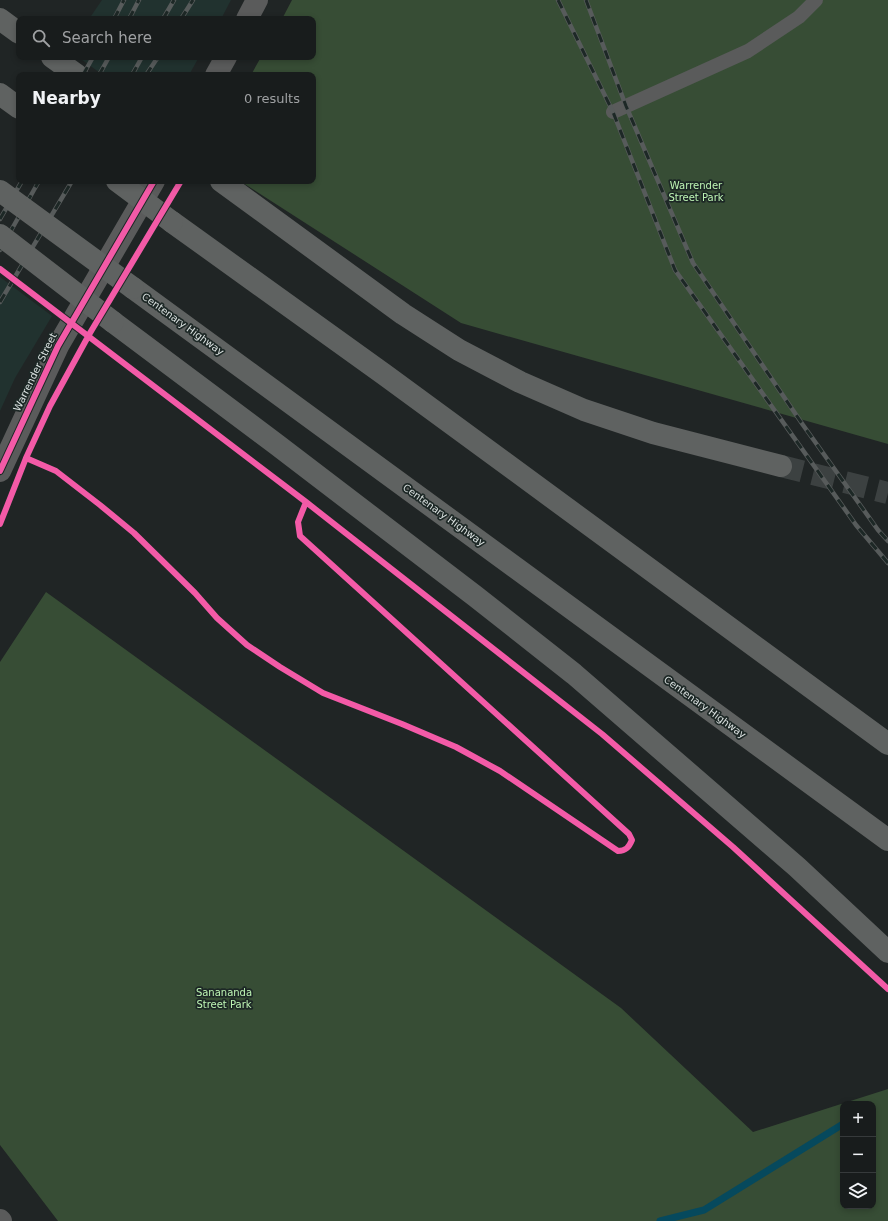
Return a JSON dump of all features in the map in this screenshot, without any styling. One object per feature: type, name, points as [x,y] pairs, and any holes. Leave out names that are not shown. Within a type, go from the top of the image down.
[{"type":"highway","points":[[0,19],[16,31]]},
{"type":"highway","points":[[0,94],[16,106]]},
{"type":"highway","points":[[121,184],[385,375],[888,744]]},
{"type":"highway","points":[[225,184],[403,314],[460,350],[520,382],[584,410],[646,431],[781,466]]},
{"type":"highway","name":"Centenary Highway","points":[[0,191],[888,840]]},
{"type":"highway","points":[[0,235],[475,596],[574,674],[797,867],[888,952]]},
{"type":"street","points":[[249,16],[257,0]]},
{"type":"street","points":[[218,72],[224,60]]},
{"type":"street","name":"Warrender Street","points":[[0,471],[58,346],[152,184]]},
{"type":"lane","points":[[613,112],[748,51],[799,16],[816,0]]},
{"type":"shaded area","points":[[102,0],[231,0],[223,16],[91,16]]},
{"type":"shaded area","points":[[82,60],[197,60],[191,72],[99,72]]},
{"type":"shaded area","points":[[0,277],[52,316],[15,378],[0,411]]},
{"type":"green space","name":"Warrender Street Park","points":[[292,0],[888,0],[888,444],[461,323],[245,184],[316,184],[316,72],[253,72],[259,60],[316,60],[316,16],[284,16]]},
{"type":"green space","name":"Sanananda Street Park","points":[[46,592],[621,1008],[753,1132],[840,1104],[840,1209],[876,1209],[876,1101],[850,1101],[888,1089],[888,1221],[58,1221],[0,1145],[0,662]]},
{"type":"waterway","points":[[660,1221],[704,1210],[840,1126]]},
{"type":"tunnel","points":[[781,466],[888,493]]},
{"type":"railway","points":[[116,16],[124,0]]},
{"type":"railway","points":[[131,16],[139,0]]},
{"type":"railway","points":[[165,16],[174,0]]},
{"type":"railway","points":[[183,16],[193,0]]},
{"type":"railway","points":[[558,0],[613,112],[675,270],[856,525],[888,563]]},
{"type":"railway","points":[[586,0],[626,106],[693,263],[803,425],[878,530],[888,541]]},
{"type":"railway","points":[[85,72],[91,60]]},
{"type":"railway","points":[[101,72],[107,60]]},
{"type":"railway","points":[[134,72],[140,60]]},
{"type":"railway","points":[[148,72],[156,60]]},
{"type":"railway","points":[[0,219],[20,184]]},
{"type":"railway","points":[[0,250],[37,184]]},
{"type":"railway","points":[[0,302],[70,184]]},
{"type":"cycle path","points":[[0,471],[58,346],[152,184]]},
{"type":"cycle path","points":[[0,524],[26,458],[50,406],[90,333],[179,184]]},
{"type":"cycle path","points":[[0,269],[306,502],[602,734],[733,847],[888,989]]},
{"type":"cycle path","points":[[26,458],[56,471],[100,505],[134,533],[195,593],[217,618],[247,645],[280,667],[323,693],[456,747],[500,771],[618,851],[627,848],[632,840],[629,834],[300,536],[298,522],[306,502]]}]
